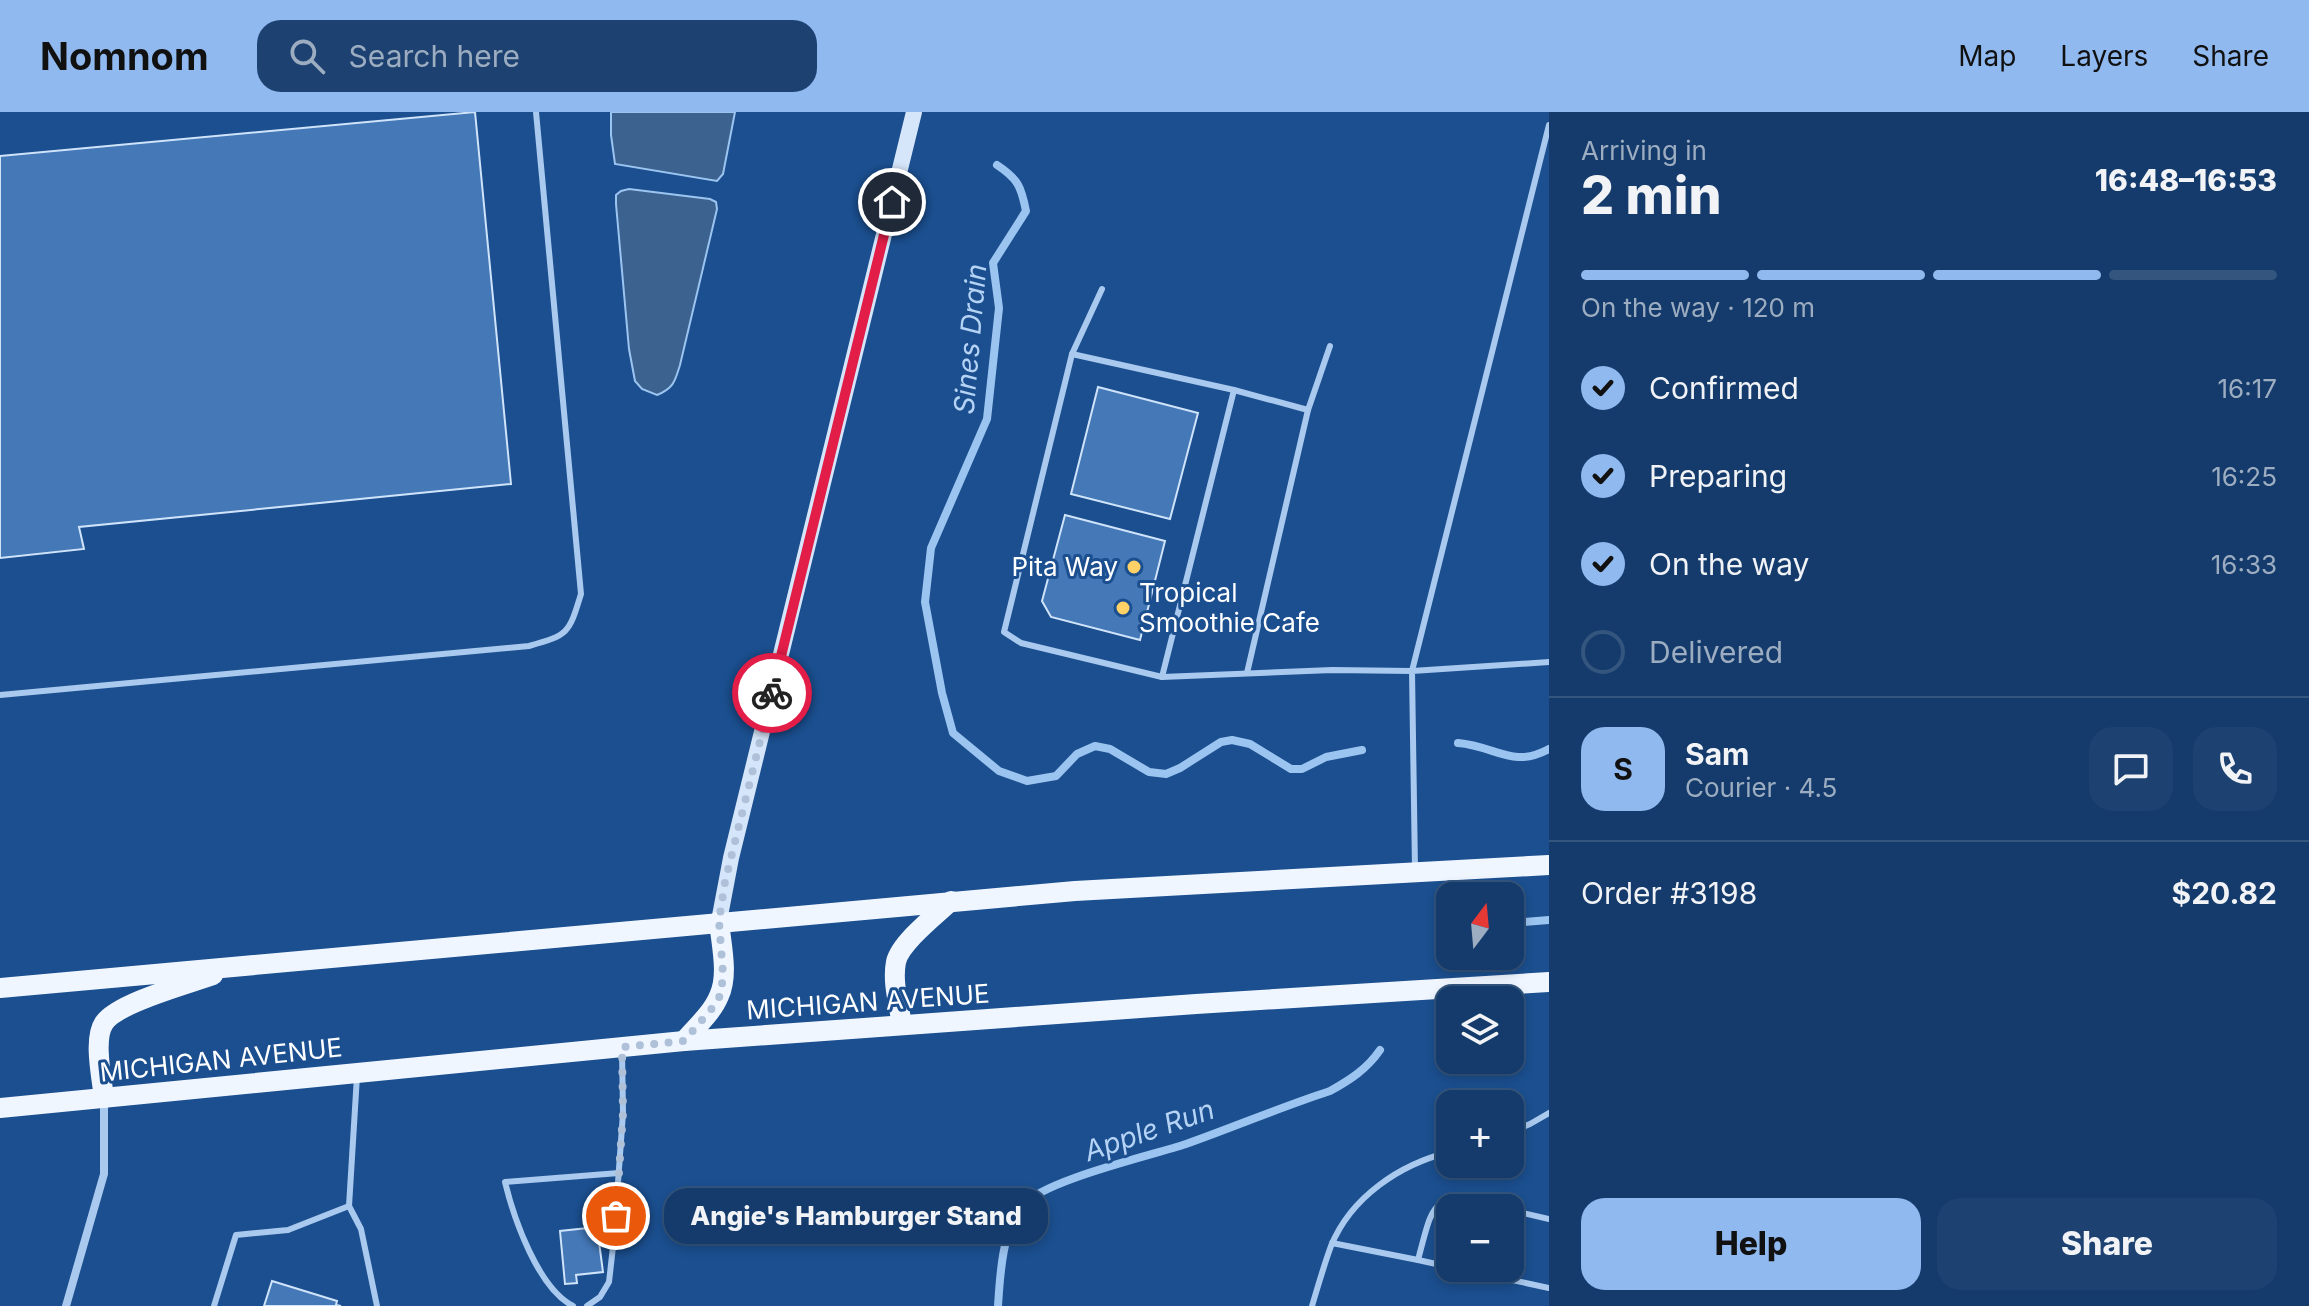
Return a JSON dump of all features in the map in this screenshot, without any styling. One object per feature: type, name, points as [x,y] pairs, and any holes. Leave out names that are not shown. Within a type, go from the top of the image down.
[{"type":"main road","points":[[684,1041],[721,994],[723,974],[719,921],[731,858],[914,112]]},
{"type":"main road","points":[[0,988],[1075,891],[1549,865]]},
{"type":"main road","points":[[902,1025],[896,987],[896,959],[904,946],[951,901]]},
{"type":"main road","points":[[104,1098],[98,1044],[103,1024],[121,1008],[239,966]]},
{"type":"main road","name":"MICHIGAN AVENUE","points":[[0,1108],[684,1041],[1549,982]]},
{"type":"street","points":[[66,1306],[104,1174],[104,1098]]},
{"type":"lane","points":[[0,695],[529,646],[560,637],[573,621],[581,594],[536,112]]},
{"type":"lane","points":[[1415,873],[1412,671],[1549,125]]},
{"type":"lane","points":[[1102,289],[1072,354],[1004,632],[1021,643],[1162,677],[1332,670],[1412,671],[1549,662]]},
{"type":"lane","points":[[1247,673],[1308,410],[1330,346]]},
{"type":"lane","points":[[1072,354],[1308,410]]},
{"type":"lane","points":[[1162,677],[1234,390]]},
{"type":"lane","points":[[587,1306],[600,1297],[609,1282],[623,1113],[622,1047]]},
{"type":"lane","points":[[357,1072],[349,1206],[361,1229],[377,1306]]},
{"type":"lane","points":[[1524,1126],[1549,1113]]},
{"type":"lane","points":[[1312,1306],[1332,1243],[1355,1205],[1391,1176],[1436,1158]]},
{"type":"lane","points":[[573,1306],[557,1296],[546,1283],[511,1209],[505,1182],[619,1173]]},
{"type":"lane","points":[[214,1306],[236,1235],[288,1230],[349,1206]]},
{"type":"lane","points":[[1418,1260],[1430,1215],[1436,1206]]},
{"type":"lane","points":[[1524,1213],[1549,1219]]},
{"type":"lane","points":[[1332,1243],[1436,1264]]},
{"type":"lane","points":[[1521,1282],[1549,1288]]},
{"type":"water","points":[[611,112],[735,112],[723,174],[717,181],[615,164]]},
{"type":"water","points":[[629,189],[710,199],[716,202],[717,209],[678,371],[670,387],[657,395],[642,389],[635,381],[629,349],[616,195]]},
{"type":"building","points":[[475,112],[511,484],[79,527],[84,549],[0,558],[0,156]]},
{"type":"building","points":[[1098,387],[1198,413],[1170,519],[1071,494]]},
{"type":"building","points":[[1065,515],[1165,541],[1140,640],[1051,617],[1042,601]]},
{"type":"building","points":[[597,1227],[603,1272],[576,1275],[577,1283],[565,1284],[560,1231]]},
{"type":"building","points":[[272,1281],[337,1301],[336,1305],[341,1306],[264,1306]]},
{"type":"waterway","name":"Sines Drain","points":[[997,165],[1018,184],[1026,211],[993,263],[999,308],[987,419],[931,548],[925,602],[953,733],[999,771],[1027,781],[1056,776],[1077,754],[1095,746],[1110,749],[1149,772],[1166,774],[1221,742],[1232,740],[1250,744],[1291,769],[1302,769],[1326,757],[1362,750]]},
{"type":"waterway","name":"Sines Drain","points":[[1458,743],[1514,757],[1536,755],[1549,749]]},
{"type":"waterway","name":"Apple Run","points":[[1524,922],[1549,920]]},
{"type":"waterway","name":"Apple Run","points":[[998,1306],[1003,1254],[1010,1228],[1022,1206],[1034,1196],[1074,1178],[1186,1144],[1330,1091],[1358,1074],[1380,1050]]},
{"type":"way so far","points":[[616,1216],[623,1113],[622,1047],[684,1041],[721,994],[723,974],[719,921],[725,882],[772,693]]},
{"type":"place","name":"Pita Way","points":[[1134,567]]},
{"type":"place","name":"Tropical Smoothie Cafe","points":[[1123,608]]},
{"type":"place","name":"Angie's Hamburger Stand","points":[[616,1216]]},
{"type":"route","points":[[772,693],[892,202]]}]
